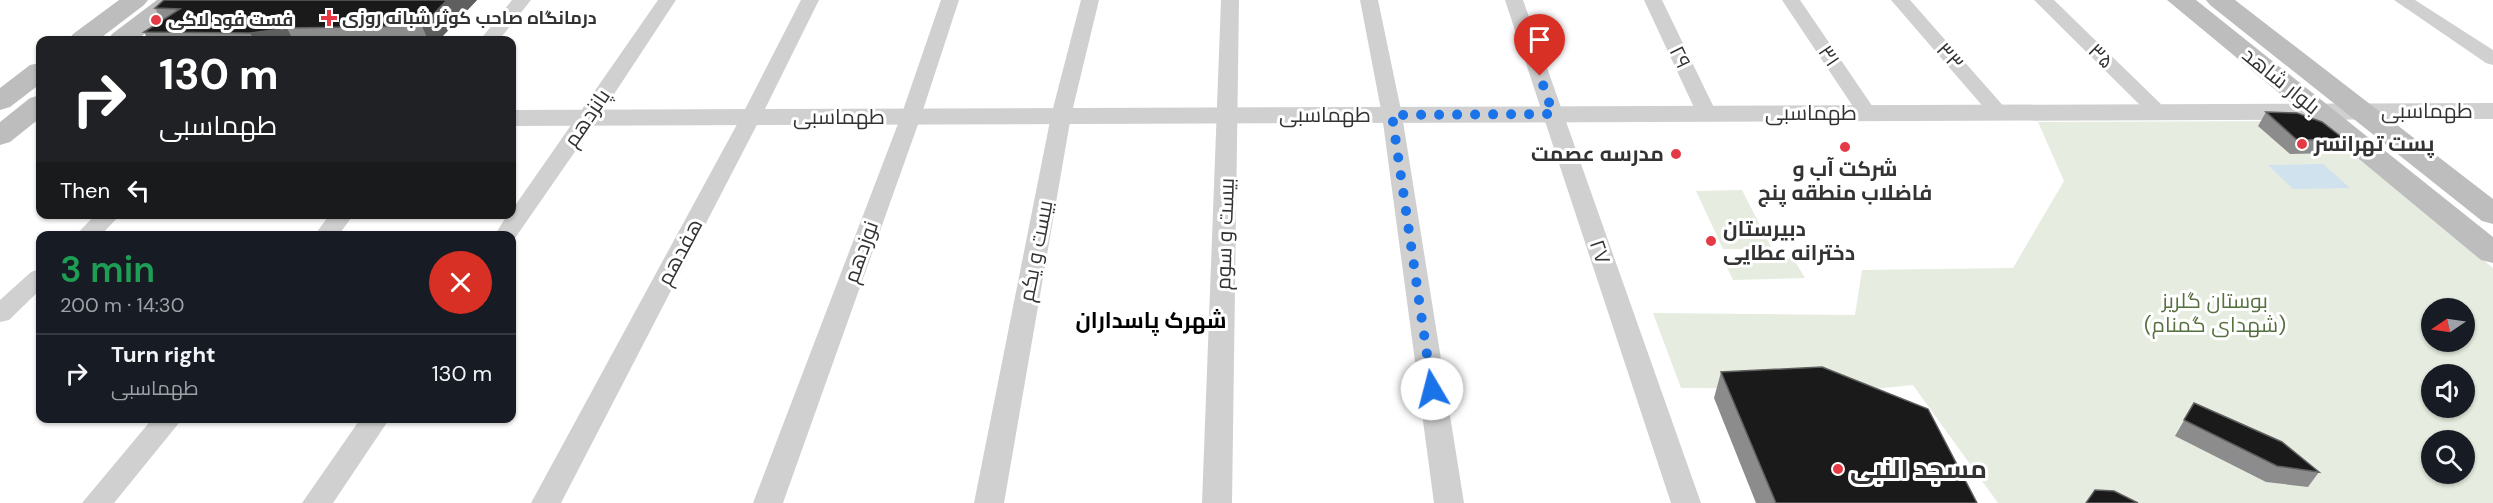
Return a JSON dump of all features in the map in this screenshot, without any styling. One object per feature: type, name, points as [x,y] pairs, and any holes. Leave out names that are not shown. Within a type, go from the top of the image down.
[{"type":"main road","points":[[87,36],[135,0]]},
{"type":"main road","points":[[124,36],[172,0]]},
{"type":"main road","name":"بلوار شاهد","points":[[2180,0],[2493,253]]},
{"type":"main road","name":"بلوار شاهد","points":[[2219,0],[2493,214]]},
{"type":"main road","points":[[20,116],[36,80]]},
{"type":"street","points":[[492,36],[522,0]]},
{"type":"street","name":"پانزدهم","points":[[509,231],[589,117],[667,0]]},
{"type":"street","name":"هفدهم","points":[[546,503],[752,117],[810,0]]},
{"type":"street","name":"نوزدهم","points":[[768,503],[911,116],[950,0]]},
{"type":"street","name":"بیست و یکم","points":[[989,503],[1061,116],[1090,0]]},
{"type":"street","name":"بیست و سوم","points":[[1217,503],[1230,0]]},
{"type":"street","points":[[1369,0],[1392,115],[1449,503]]},
{"type":"street","name":"۲۷","points":[[1514,0],[1686,503]]},
{"type":"street","name":"۲۹","points":[[1653,0],[1707,114]]},
{"type":"street","name":"۳۱","points":[[1791,0],[1867,113]]},
{"type":"street","name":"۳۳","points":[[1900,0],[2000,112]]},
{"type":"street","name":"۳۵","points":[[2043,0],[2158,112]]},
{"type":"street","points":[[2403,0],[2493,59]]},
{"type":"street","name":"طهماسبی","points":[[516,118],[2493,111]]},
{"type":"street","points":[[91,231],[105,219]]},
{"type":"street","points":[[329,231],[339,219]]},
{"type":"street","points":[[0,314],[36,281]]},
{"type":"street","points":[[97,503],[165,423]]},
{"type":"street","points":[[317,503],[373,423]]},
{"type":"green space","name":"بوستان گلریز (شهدای گمنام)","points":[[2314,121],[2493,268],[2493,503],[1998,503],[1913,385],[1873,389],[1681,388],[1653,313],[1855,315],[1862,270],[2013,268],[2064,181],[2038,122]]},
{"type":"green space","points":[[1742,190],[1772,249],[1723,249],[1696,191]]},
{"type":"green space","points":[[1793,258],[1805,278],[1733,280],[1723,259]]},
{"type":"water","points":[[2323,164],[2350,188],[2293,189],[2268,165]]},
{"type":"building","name":"درمانگاه صاحب کوثر شبانه روزی","points":[[164,0],[447,0],[422,26],[287,28],[250,33],[144,32],[180,9],[155,8]]},
{"type":"building","points":[[2266,112],[2297,113],[2322,122],[2344,139],[2297,140]]},
{"type":"building","name":"مسجد النبی","points":[[1822,367],[1928,409],[1977,503],[1776,503],[1721,372]]},
{"type":"building","points":[[2194,403],[2282,442],[2319,472],[2277,466],[2184,420]]},
{"type":"building","points":[[2095,490],[2114,491],[2138,503],[2086,503]]},
{"type":"place","name":"درمانگاه صاحب کوثر شبانه روزی","points":[[329,18]]},
{"type":"place","name":"فست فود لاکی","points":[[156,20]]},
{"type":"place","name":"پست تهرانسر","points":[[2302,144]]},
{"type":"place","name":"شرکت آب و فاضلاب منطقه پنج","points":[[1845,147]]},
{"type":"place","name":"مدرسه عصمت","points":[[1676,154]]},
{"type":"place","name":"دبیرستان دخترانه عطایی","points":[[1711,241]]},
{"type":"place","name":"مسجد النبی","points":[[1838,469]]},
{"type":"district","name":"شهرک پاسداران","points":[[1151,320]]},
{"type":"route","points":[[1432,389],[1392,115],[1553,114],[1540,76]]}]
